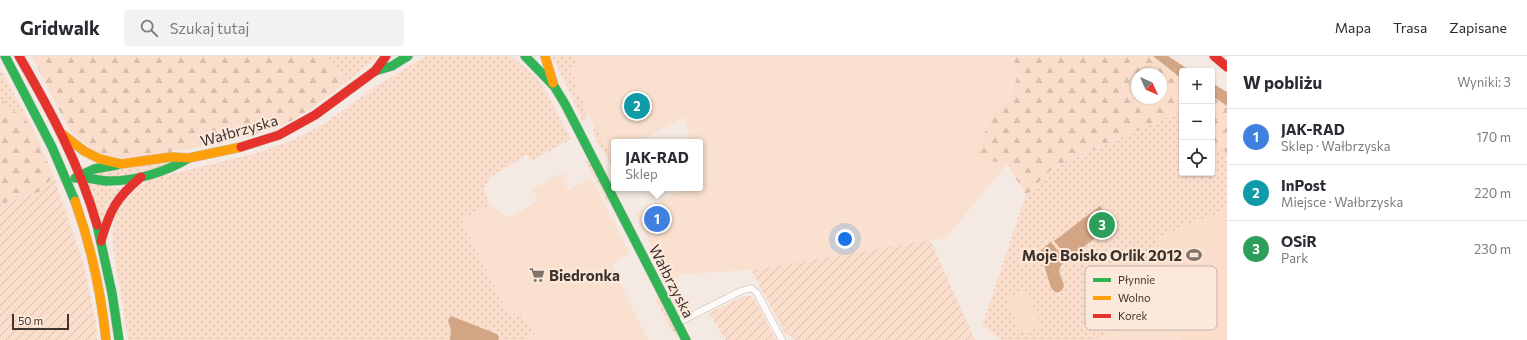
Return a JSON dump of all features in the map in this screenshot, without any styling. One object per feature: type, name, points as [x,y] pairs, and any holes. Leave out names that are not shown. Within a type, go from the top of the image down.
[{"type":"main road","points":[[5,56],[55,153],[82,221],[92,255],[102,304],[106,340]]},
{"type":"main road","points":[[19,56],[61,133],[79,176],[101,241],[112,294],[118,340]]},
{"type":"main road","name":"Wałbrzyska","points":[[61,133],[84,150],[100,159],[121,164],[171,157],[189,158],[248,145],[279,135],[315,115],[375,71],[386,56]]},
{"type":"main road","name":"Wałbrzyska","points":[[375,71],[392,66],[408,56]]},
{"type":"main road","name":"Wałbrzyska","points":[[526,56],[554,86]]},
{"type":"main road","name":"Wałbrzyska","points":[[545,56],[554,86],[571,116],[686,340]]},
{"type":"main road","points":[[1214,56],[1227,67]]},
{"type":"main road","name":"Wałbrzyska","points":[[79,176],[111,181],[142,176],[173,167],[189,158]]},
{"type":"main road","points":[[67,180],[94,169],[121,164]]},
{"type":"main road","points":[[101,241],[107,218],[113,205],[124,191],[142,176]]},
{"type":"street","points":[[677,323],[741,291],[751,288],[758,293],[783,340]]},
{"type":"shaded area","points":[[1013,56],[1018,74],[1009,102],[974,157],[1007,164],[946,238],[751,270],[682,274],[669,281],[635,214],[679,191],[703,191],[703,139],[690,139],[685,117],[645,139],[611,139],[611,159],[577,92],[572,69],[578,59],[573,57]]},
{"type":"shaded area","points":[[1153,56],[1168,56],[1186,68],[1179,68],[1179,77]]},
{"type":"shaded area","points":[[1215,85],[1227,92],[1227,106],[1215,98]]},
{"type":"shaded area","points":[[564,172],[568,179],[564,181],[568,190],[591,178],[629,251],[629,254],[611,264],[648,340],[525,340],[534,334],[521,311],[509,317],[461,219],[490,205],[508,218],[538,201],[532,189]]},
{"type":"shaded area","points":[[1100,206],[1113,225],[1068,258],[1054,241]]},
{"type":"shaded area","points":[[1051,242],[1065,260],[1059,270],[1064,286],[1060,292],[1055,292],[1051,288],[1040,251]]},
{"type":"shaded area","points":[[451,316],[497,334],[499,337],[498,340],[450,340],[451,330],[448,320]]},
{"type":"shaded area","points":[[1117,330],[1177,330],[1180,340],[1094,340]]},
{"type":"green space","points":[[32,56],[328,56],[345,83],[311,109],[293,120],[275,128],[245,137],[204,146],[135,158],[119,158],[105,156],[96,151],[85,144],[69,130]]},
{"type":"green space","points":[[328,56],[379,56],[345,83]]},
{"type":"green space","points":[[426,56],[511,56],[535,76],[545,90],[571,139],[531,161],[527,155],[490,177],[484,189],[490,205],[461,219],[509,317],[520,311],[534,334],[525,340],[498,340],[497,334],[448,320],[451,330],[450,340],[128,340],[114,254],[113,226],[117,213],[124,201],[135,190],[151,179],[254,154],[295,139],[324,124],[375,87]]},
{"type":"green space","points":[[552,56],[573,56],[578,59],[572,69],[577,92],[587,110],[586,121],[583,121]]},
{"type":"green space","points":[[1013,56],[1153,56],[1179,77],[1179,114],[1178,113],[1055,166],[1026,195],[1007,164],[973,157],[997,107],[1009,102],[1018,74]]},
{"type":"green space","points":[[0,69],[32,126],[0,99]]},
{"type":"green space","points":[[1215,98],[1227,106],[1227,153],[1215,144]]},
{"type":"green space","points":[[0,99],[32,126],[54,177],[39,192],[0,205]]},
{"type":"green space","points":[[1178,113],[1179,176],[1215,176],[1215,144],[1227,153],[1227,209],[1155,239],[1166,266],[1085,266],[1085,330],[1117,330],[1094,340],[1002,340],[982,326],[1026,195],[1055,166]]},
{"type":"green space","points":[[594,128],[596,128],[611,158],[611,164],[597,142]]},
{"type":"green space","points":[[180,159],[180,162],[122,176],[111,178],[89,176],[97,172]]},
{"type":"green space","points":[[588,160],[609,200],[608,203],[586,162]]},
{"type":"green space","points":[[54,177],[84,265],[96,324],[97,340],[0,340],[0,205],[39,192]]},
{"type":"green space","points":[[89,184],[120,188],[107,207],[102,224],[100,223],[88,186]]},
{"type":"green space","name":"Moje Boisko Orlik 2012","points":[[1227,209],[1227,340],[1180,340],[1177,330],[1217,330],[1217,266],[1166,266],[1155,239]]},
{"type":"green space","points":[[930,240],[975,340],[796,340],[782,331],[783,329],[751,270]]},
{"type":"green space","points":[[1028,290],[1041,327],[1019,334],[1007,297]]},
{"type":"green space","points":[[744,296],[751,296],[755,300],[776,340],[726,340],[709,313]]},
{"type":"green space","points":[[655,298],[659,299],[677,334],[676,338]]},
{"type":"traffic: fast","points":[[5,56],[52,147],[75,201]]},
{"type":"traffic: fast","points":[[375,71],[392,66],[408,56]]},
{"type":"traffic: fast","points":[[525,56],[554,86],[565,104],[686,340]]},
{"type":"traffic: fast","points":[[75,178],[119,181],[150,175],[171,168],[189,158]]},
{"type":"traffic: fast","points":[[79,176],[94,169],[117,165]]},
{"type":"traffic: fast","points":[[97,225],[112,293],[119,340]]},
{"type":"traffic: slow","points":[[545,56],[553,83]]},
{"type":"traffic: slow","points":[[61,133],[84,151],[100,159],[121,164],[171,157],[189,158],[241,147]]},
{"type":"traffic: slow","points":[[75,201],[95,269],[106,340]]},
{"type":"traffic: jam","points":[[19,56],[53,117],[73,159],[97,225]]},
{"type":"traffic: jam","points":[[241,147],[279,135],[315,115],[375,71],[386,56]]},
{"type":"traffic: jam","points":[[1214,56],[1227,67]]},
{"type":"traffic: jam","points":[[101,241],[115,205],[125,192],[141,177]]},
{"type":"place","name":"InPost","points":[[637,106]]},
{"type":"place","name":"JAK-RAD","points":[[657,219]]},
{"type":"place","name":"OSiR","points":[[1102,225]]},
{"type":"place","name":"Moje Boisko Orlik 2012","points":[[1194,255]]},
{"type":"place","name":"Biedronka","points":[[537,275]]}]
